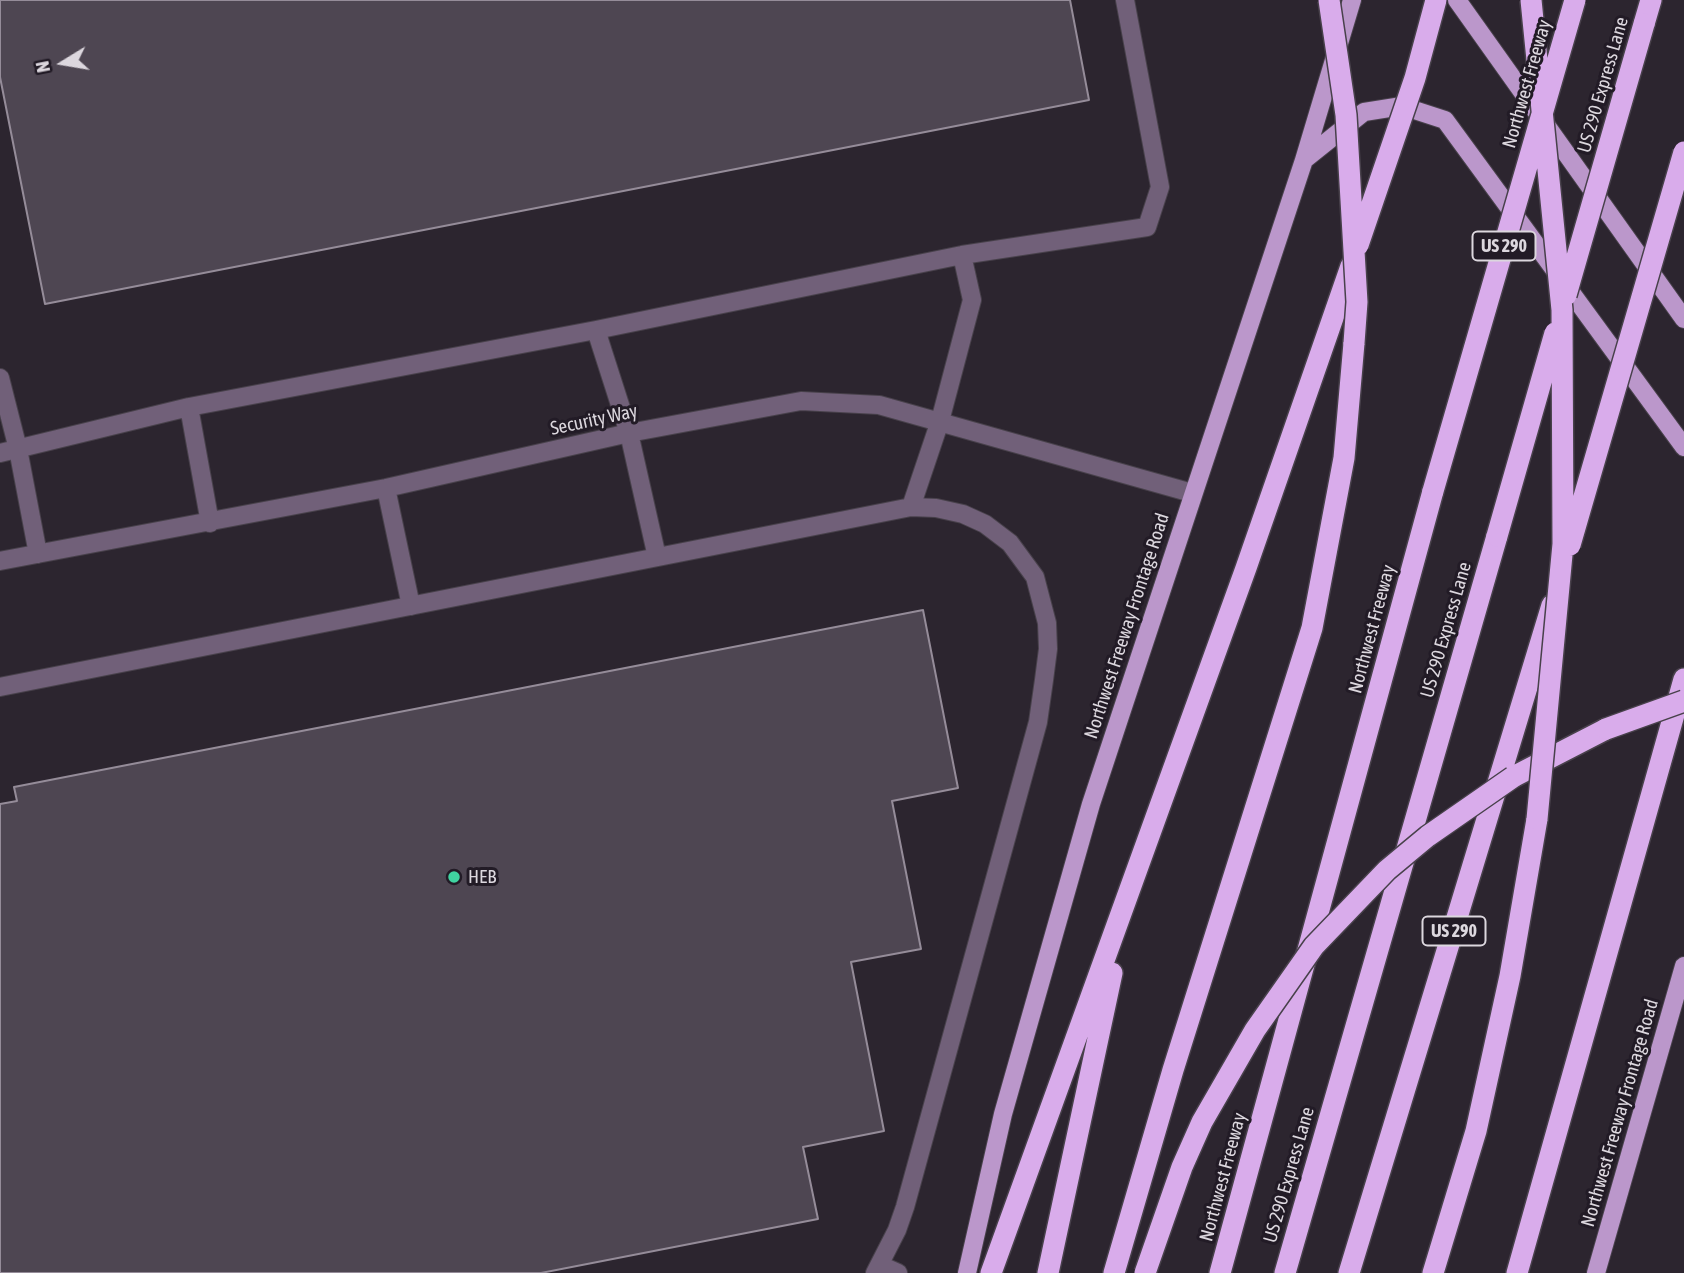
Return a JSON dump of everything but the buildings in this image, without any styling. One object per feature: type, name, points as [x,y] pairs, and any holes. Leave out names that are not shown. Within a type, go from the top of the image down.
[{"type":"highway","points":[[1114,1273],[1173,1069],[1312,628],[1344,458],[1357,302],[1346,115],[1329,0]]},
{"type":"highway","points":[[992,1273],[1351,266],[1415,78],[1436,0]]},
{"type":"highway","points":[[1433,1273],[1476,1131],[1510,976],[1537,819],[1563,544],[1562,310],[1531,0]]},
{"type":"highway","name":"Northwest Freeway","points":[[1220,1273],[1433,491],[1575,0]]},
{"type":"highway","name":"US 290 Express Lane","points":[[1284,1273],[1651,0]]},
{"type":"highway","name":"US 290","points":[[1349,1273],[1557,588],[1684,152]]},
{"type":"highway","points":[[1517,1273],[1684,679]]},
{"type":"highway","points":[[1144,1273],[1182,1167],[1227,1075],[1314,946],[1350,907],[1428,836],[1513,778],[1606,729],[1684,701]]},
{"type":"highway","points":[[1048,1273],[1128,895]]},
{"type":"main road","name":"Northwest Freeway Frontage Road","points":[[967,1273],[1003,1114],[1091,804],[1304,160],[1352,0]]},
{"type":"main road","points":[[1457,0],[1684,319]]},
{"type":"main road","points":[[1304,160],[1364,112],[1402,106],[1445,120],[1684,447]]},
{"type":"main road","name":"Northwest Freeway Frontage Road","points":[[1596,1273],[1684,965]]},
{"type":"street","points":[[0,453],[189,407],[596,330],[962,255],[1147,227],[1160,187],[1125,0]]},
{"type":"street","points":[[911,508],[940,421],[972,300],[962,255]]},
{"type":"street","points":[[596,330],[629,433],[657,557]]},
{"type":"street","points":[[0,378],[18,449],[38,554]]},
{"type":"street","name":"Security Way","points":[[0,561],[386,488],[629,433],[801,401],[879,405],[1192,493]]},
{"type":"street","points":[[189,407],[210,523]]},
{"type":"street","points":[[386,488],[411,606]]},
{"type":"street","points":[[0,687],[911,508],[936,508],[963,514],[985,524],[1010,542],[1035,577],[1047,624],[1048,649],[1034,735],[905,1206],[877,1269],[898,1273]]},
{"type":"place","name":"HEB","points":[[454,877]]}]
